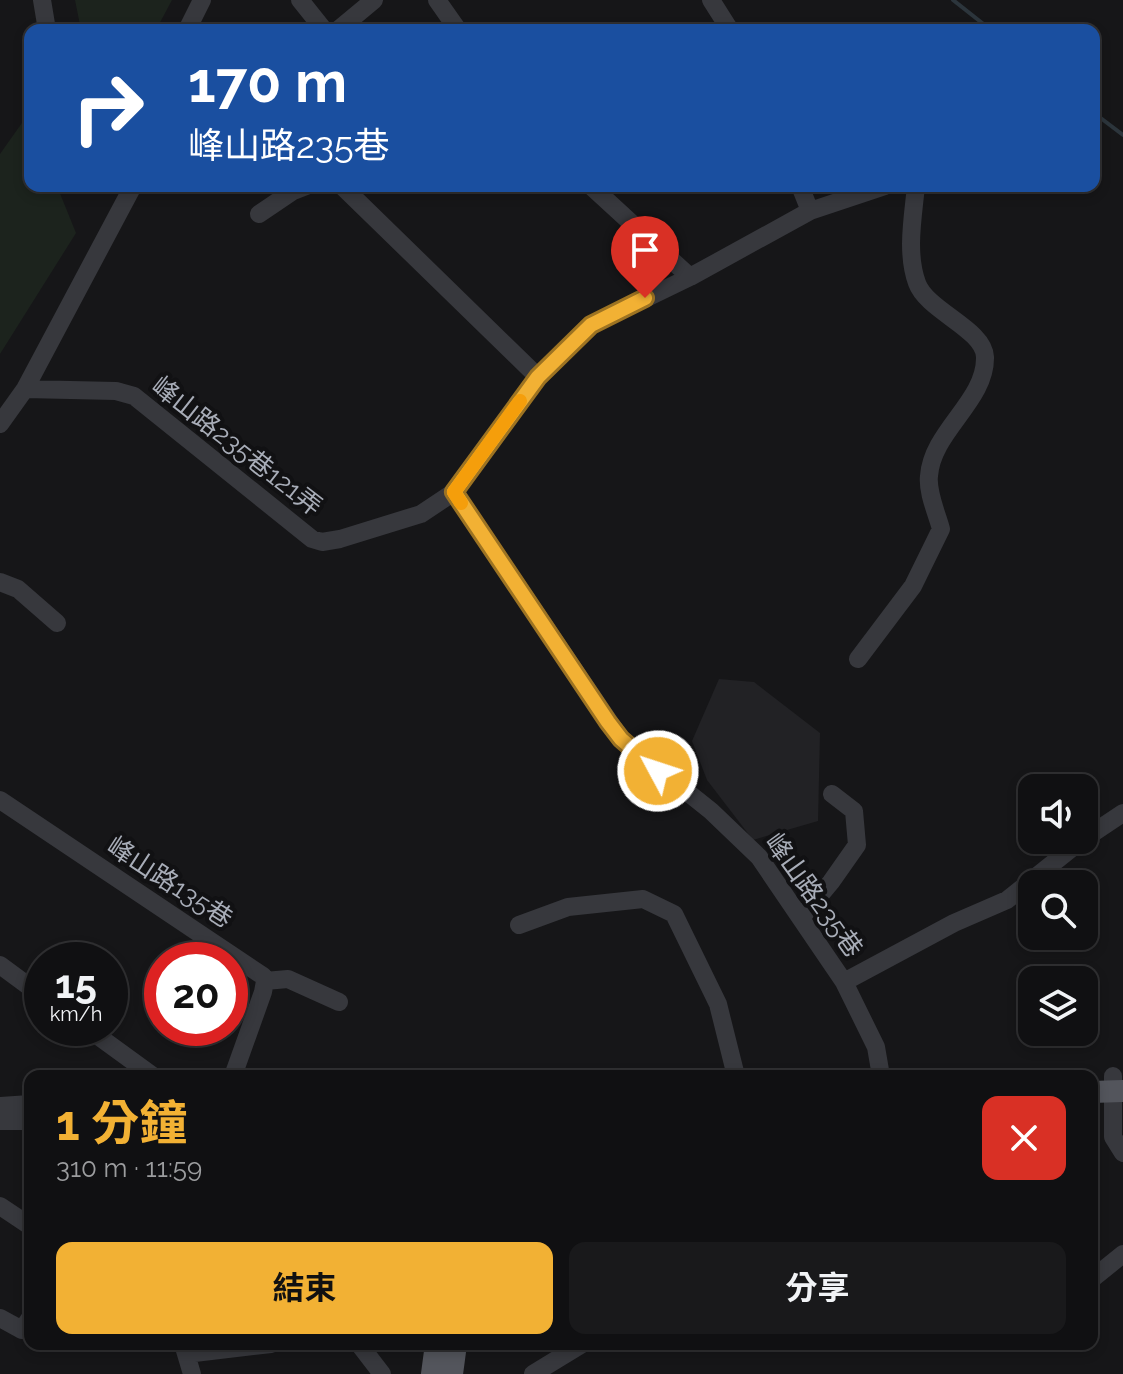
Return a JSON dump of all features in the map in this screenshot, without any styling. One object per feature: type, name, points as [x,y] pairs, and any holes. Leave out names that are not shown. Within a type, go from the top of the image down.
[{"type":"main road","points":[[432,1374],[435,1350]]},
{"type":"main road","points":[[452,1374],[455,1350]]},
{"type":"street","points":[[42,0],[46,24]]},
{"type":"street","points":[[190,24],[202,0]]},
{"type":"street","points":[[300,0],[319,24]]},
{"type":"street","points":[[345,24],[374,0]]},
{"type":"street","points":[[437,0],[454,24]]},
{"type":"street","points":[[711,0],[726,24]]},
{"type":"street","points":[[0,424],[25,389],[130,192]]},
{"type":"street","points":[[259,214],[292,192]]},
{"type":"street","points":[[348,192],[538,377]]},
{"type":"street","points":[[598,192],[690,277]]},
{"type":"street","points":[[802,192],[810,211]]},
{"type":"street","points":[[454,492],[538,377],[600,319],[690,277],[810,211],[867,192]]},
{"type":"street","points":[[858,659],[913,586],[941,529],[928,479],[934,450],[983,373],[985,354],[978,341],[922,294],[916,281],[911,250],[916,192]]},
{"type":"street","name":"峰山路235巷121弄","points":[[25,389],[116,391],[134,396],[312,539],[322,542],[421,514],[454,492]]},
{"type":"street","name":"峰山路235巷","points":[[454,492],[621,739],[711,811],[759,857],[844,982],[876,1047],[880,1070]]},
{"type":"street","points":[[0,582],[18,589],[57,623]]},
{"type":"street","points":[[801,918],[857,845],[854,811],[832,794]]},
{"type":"street","name":"峰山路135巷","points":[[0,800],[259,971],[265,981]]},
{"type":"street","points":[[1098,829],[1123,813]]},
{"type":"street","points":[[844,982],[954,923],[1007,900],[1064,854]]},
{"type":"street","points":[[519,925],[568,907],[643,899],[674,914],[718,1004],[734,1070]]},
{"type":"street","points":[[0,965],[24,983]]},
{"type":"street","points":[[235,1070],[265,981],[288,979],[339,1002]]},
{"type":"street","points":[[112,1046],[145,1070]]},
{"type":"street","points":[[1109,1084],[1113,1137],[1123,1153]]},
{"type":"street","points":[[0,1106],[24,1104]]},
{"type":"street","points":[[0,1121],[24,1121]]},
{"type":"street","points":[[0,1206],[24,1222]]},
{"type":"street","points":[[1098,1274],[1123,1254]]},
{"type":"street","points":[[0,1318],[22,1330],[24,1327]]},
{"type":"street","points":[[184,1350],[192,1374]]},
{"type":"street","points":[[364,1350],[382,1374]]},
{"type":"street","points":[[535,1373],[572,1350]]},
{"type":"shaded area","points":[[75,0],[172,0],[159,24],[80,24]]},
{"type":"shaded area","points":[[24,120],[24,192],[59,192],[76,233],[0,354],[0,154]]},
{"type":"shaded area","points":[[719,679],[754,682],[820,733],[818,821],[753,840],[707,780],[692,741]]},
{"type":"waterway","points":[[953,0],[983,24]]},
{"type":"waterway","points":[[1100,118],[1123,135]]},
{"type":"slow traffic","points":[[461,503],[454,492],[520,401]]},
{"type":"route","points":[[645,298],[591,325],[538,377],[454,492],[608,722],[629,747],[658,771]]}]
